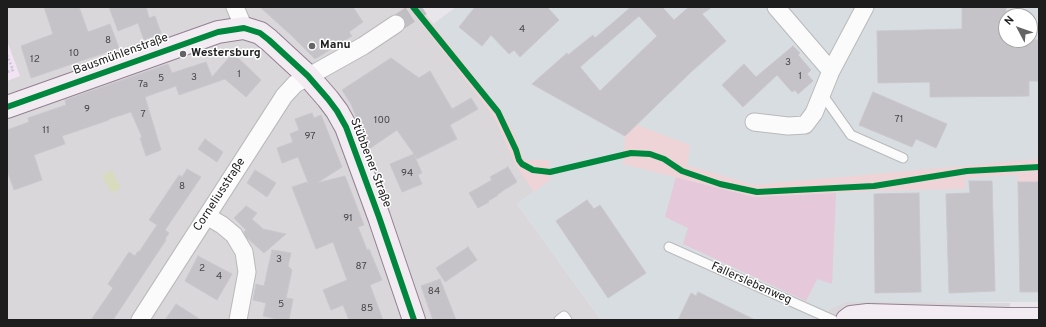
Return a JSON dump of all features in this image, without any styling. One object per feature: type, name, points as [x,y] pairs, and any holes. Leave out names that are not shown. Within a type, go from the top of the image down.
[{"type":"street","points":[[235,7],[244,28]]},
{"type":"street","points":[[776,7],[832,71]]},
{"type":"street","points":[[754,122],[788,126],[806,125],[814,113],[832,71],[865,7]]},
{"type":"street","name":"Corneliusstraße","points":[[140,320],[284,96],[295,84],[363,46],[396,24]]},
{"type":"street","name":"Stübbener Straße","points":[[244,28],[260,33],[308,76],[337,111],[346,126],[414,320]]},
{"type":"street","name":"Bausmühlenstraße","points":[[7,107],[218,32],[244,28]]},
{"type":"street","points":[[207,216],[222,225],[234,235],[244,252],[247,272],[238,320]]},
{"type":"street","points":[[846,320],[851,317],[868,315],[1007,319],[1039,318]]},
{"type":"lane","points":[[822,94],[851,135],[903,158]]},
{"type":"lane","name":"Fallerslebenweg","points":[[669,247],[833,320]]},
{"type":"lane","points":[[559,320],[564,316],[567,320]]},
{"type":"path","points":[[7,55],[13,70],[7,72]]},
{"type":"shaded area","points":[[7,7],[420,7],[550,172],[551,179],[517,204],[601,320],[7,320]]},
{"type":"shaded area","points":[[408,7],[420,7],[501,110],[513,130],[525,160],[549,160],[551,179],[534,192],[515,164],[494,117]]},
{"type":"shaded area","points":[[456,7],[1039,7],[1039,302],[845,302],[831,308],[822,320],[601,320],[517,204],[551,179],[550,172],[525,160],[513,130],[433,24]]},
{"type":"shaded area","points":[[7,41],[20,76],[7,81]]},
{"type":"shaded area","points":[[637,125],[690,145],[687,165],[754,185],[1039,159],[1039,182],[1018,182],[1017,175],[966,178],[965,189],[872,191],[754,197],[623,164],[625,136]]},
{"type":"shaded area","points":[[112,170],[121,188],[112,193],[102,176]]},
{"type":"shaded area","points":[[676,177],[754,197],[836,193],[832,284],[817,279],[806,301],[683,244],[688,228],[665,217]]},
{"type":"shaded area","points":[[845,302],[1010,303],[1009,320],[822,320],[831,308]]},
{"type":"building","points":[[44,7],[79,7],[88,32],[110,24],[119,48],[31,78],[21,46],[53,34]]},
{"type":"building","points":[[109,7],[146,7],[149,18],[155,16],[161,33],[144,40],[138,23],[118,31]]},
{"type":"building","points":[[260,7],[353,7],[363,22],[349,32],[352,36],[315,59]]},
{"type":"building","points":[[475,7],[547,7],[559,20],[520,57],[514,50],[509,54],[491,35],[482,46],[459,27]]},
{"type":"building","points":[[631,7],[662,7],[674,20],[689,7],[712,7],[702,14],[726,41],[691,72],[625,136],[532,84],[567,53],[568,55],[593,35],[595,38]],"holes":[[[639,16],[657,36],[600,91],[580,67]]]},
{"type":"building","points":[[962,7],[1006,7],[998,8],[998,48],[1038,48],[1039,40],[1039,81],[1029,81],[1029,96],[930,97],[930,82],[878,83],[877,31],[962,29]]},
{"type":"building","points":[[793,46],[800,53],[798,55],[811,70],[807,74],[813,81],[798,94],[795,90],[792,92],[777,75],[743,107],[722,85],[744,64],[756,77]]},
{"type":"building","points":[[233,53],[261,80],[246,97],[225,79],[179,95],[176,86],[145,97],[161,150],[146,156],[140,138],[142,137],[131,112],[62,136],[65,144],[34,155],[42,180],[14,190],[7,170],[7,130],[29,122],[28,118],[66,105],[65,100],[168,64],[172,73],[206,62],[212,77]]},
{"type":"building","points":[[391,58],[419,78],[430,71],[452,109],[471,98],[478,109],[450,125],[457,139],[417,159],[414,155],[422,173],[418,175],[422,184],[402,192],[390,164],[414,154],[397,130],[369,149],[351,104],[342,90]]},
{"type":"building","points":[[873,92],[947,124],[936,148],[916,139],[912,147],[859,125]]},
{"type":"building","points":[[312,113],[314,118],[321,115],[342,167],[317,183],[345,176],[364,225],[358,227],[367,250],[369,249],[382,280],[370,285],[383,320],[349,320],[343,305],[331,310],[323,290],[347,280],[333,242],[316,249],[292,187],[307,182],[309,185],[298,157],[282,163],[277,148],[293,142],[290,134],[299,130],[295,119]]},
{"type":"building","points":[[205,139],[223,152],[217,162],[198,149]]},
{"type":"building","points":[[508,167],[517,182],[478,208],[469,193],[492,180],[490,177]]},
{"type":"building","points":[[187,169],[201,177],[165,230],[169,233],[165,239],[166,240],[113,320],[91,320],[113,288],[108,284],[129,252],[135,256],[138,251],[139,252],[157,225],[149,220],[179,175],[182,177]]},
{"type":"building","points":[[255,170],[276,183],[267,197],[247,183]]},
{"type":"building","points":[[969,181],[992,181],[995,291],[949,293],[946,194],[970,193]]},
{"type":"building","points":[[1018,182],[1039,182],[1039,292],[1020,292]]},
{"type":"building","points":[[919,193],[921,292],[875,293],[874,194]]},
{"type":"building","points":[[587,200],[594,209],[600,205],[646,273],[608,298],[556,221]]},
{"type":"building","points":[[246,206],[257,213],[252,219],[263,229],[286,234],[264,253],[246,237],[244,232],[246,230],[234,218]]},
{"type":"building","points":[[468,247],[477,260],[445,282],[436,268]]},
{"type":"building","points":[[272,250],[291,253],[288,266],[292,270],[286,298],[293,299],[289,320],[281,320],[263,316],[266,303],[253,300],[256,284],[264,286]]},
{"type":"building","points":[[198,256],[232,274],[217,300],[185,281]]},
{"type":"building","points":[[440,279],[456,320],[433,320],[421,286]]},
{"type":"building","points":[[698,292],[755,320],[678,320],[691,293],[696,296]]},
{"type":"building","points":[[176,304],[201,320],[165,320]]},
{"type":"tunnel","points":[[396,24],[422,7]]},
{"type":"cycle path","points":[[413,7],[498,112],[516,150],[519,160],[522,164],[533,170],[550,172],[631,153],[650,154],[664,159],[682,171],[720,184],[757,192],[874,186],[967,171],[1039,167]]},
{"type":"cycle path","points":[[7,107],[218,32],[244,28],[260,33],[308,76],[337,111],[346,127],[379,217],[414,320]]},
{"type":"place","name":"Manu","points":[[312,46]]},
{"type":"place","name":"Westersburg","points":[[183,54]]}]
